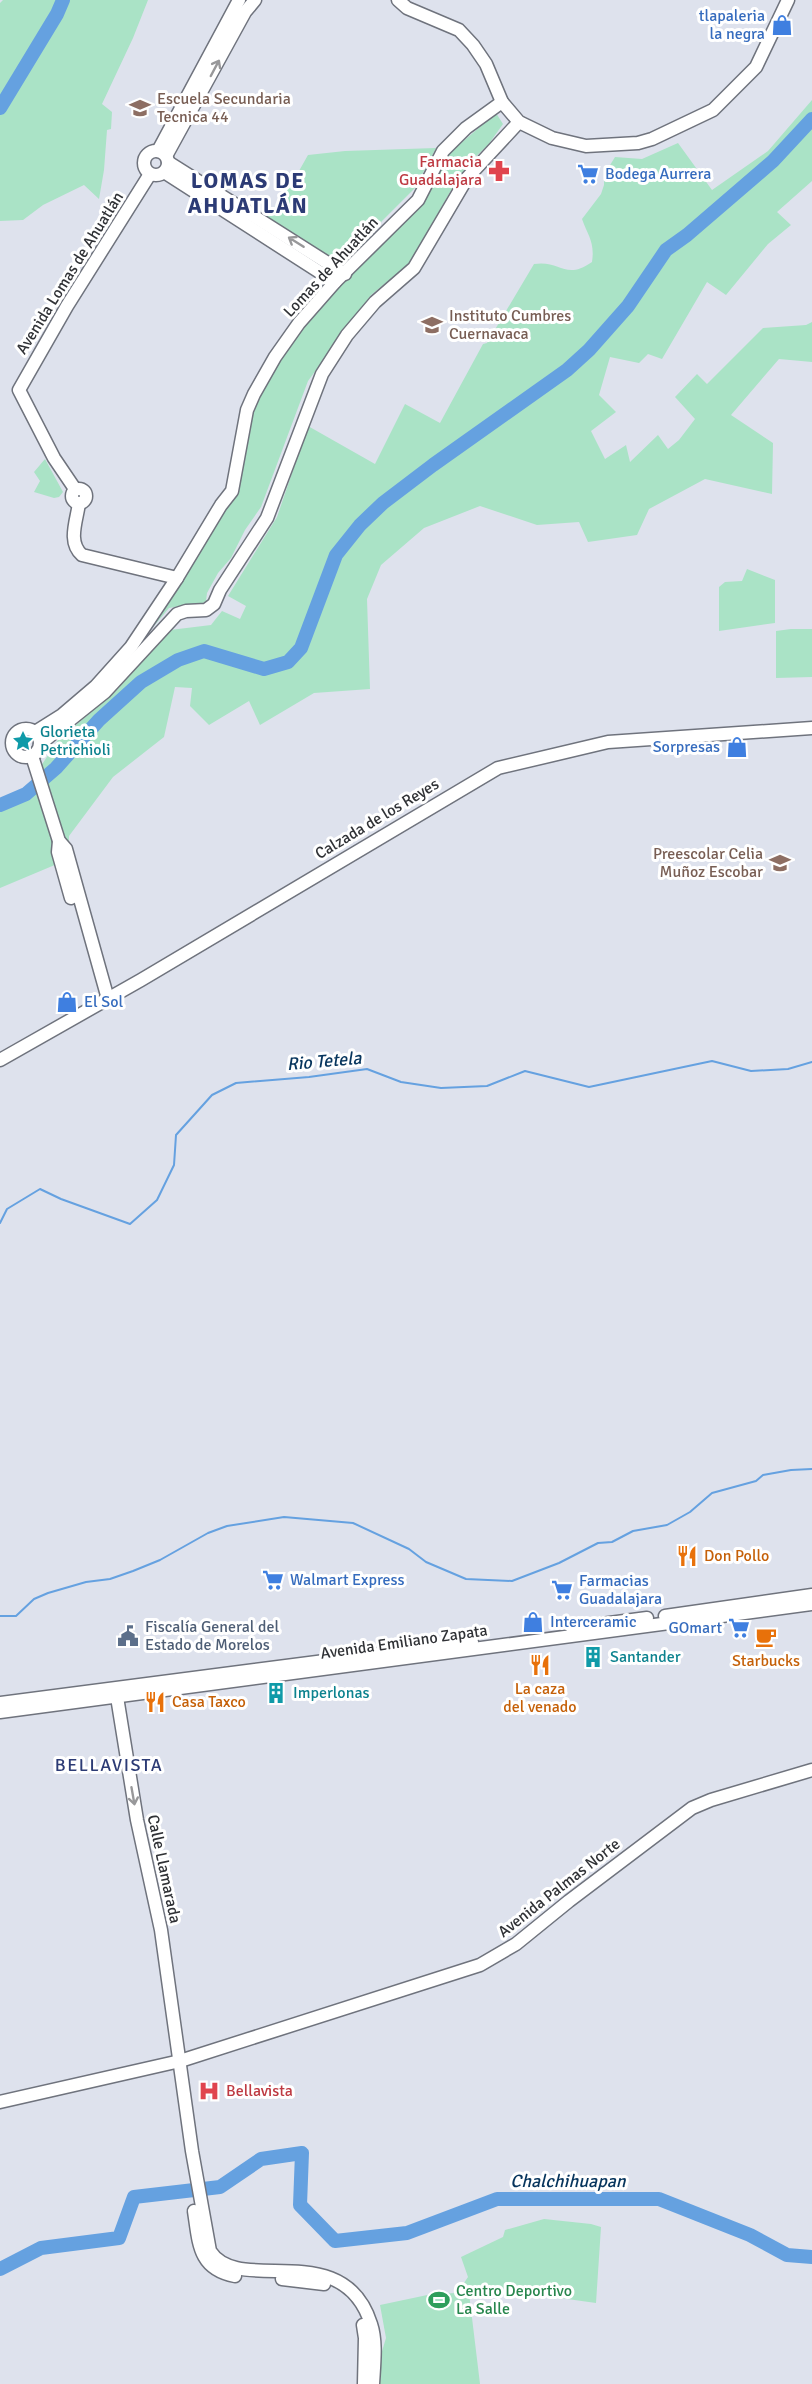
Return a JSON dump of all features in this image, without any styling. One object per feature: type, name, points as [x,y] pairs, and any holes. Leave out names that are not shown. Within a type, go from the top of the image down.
[{"type":"street","points":[[239,0],[164,160],[157,175],[150,174],[145,168],[145,157],[150,152],[164,160],[345,274]]},
{"type":"street","points":[[164,160],[245,12],[255,0]]},
{"type":"street","points":[[398,0],[407,8],[459,30],[477,50],[502,102],[519,122],[552,138],[586,146],[638,142],[672,130],[713,110],[756,67],[788,0]]},
{"type":"street","name":"Lomas de Ahuatlán","points":[[40,744],[131,647],[232,491],[247,410],[274,357],[335,282],[417,200],[443,151],[466,128],[502,102]]},
{"type":"street","points":[[62,719],[105,692],[177,614],[206,610],[214,604],[219,590],[267,518],[322,374],[347,334],[375,302],[414,268],[467,178],[519,122]]},
{"type":"street","points":[[164,160],[335,282]]},
{"type":"street","name":"Avenida Lomas de Ahuatlán","points":[[150,174],[67,306],[19,390],[54,458],[75,489],[71,498],[79,503],[73,541],[76,549],[82,555],[177,578]]},
{"type":"street","name":"Lomas de Ahuatlán","points":[[35,732],[62,719]]},
{"type":"street","name":"Calzada de los Reyes","points":[[0,1060],[498,768],[608,742],[812,728]]},
{"type":"street","points":[[33,762],[14,751],[12,742],[15,734],[22,729],[35,732],[40,744],[33,762],[59,841],[66,849],[105,1000]]},
{"type":"street","name":"Avenida Emiliano Zapata","points":[[0,1712],[117,1697],[246,1675],[812,1595]]},
{"type":"street","name":"Avenida Emiliano Zapata","points":[[0,1703],[246,1675],[812,1604]]},
{"type":"street","name":"Calle Llamarada","points":[[117,1697],[137,1820],[161,1930],[188,2152],[203,2241]]},
{"type":"street","name":"Avenida Palmas Norte","points":[[0,2102],[176,2058],[480,1965],[516,1944],[692,1808],[711,1800],[812,1770]]},
{"type":"street","points":[[203,2241],[202,2256],[209,2265],[226,2274],[325,2284],[337,2289],[348,2298],[360,2316],[364,2329],[364,2384]]},
{"type":"street","points":[[203,2241],[215,2258],[227,2266],[310,2273],[332,2278],[349,2289],[364,2308],[371,2325],[374,2384]]},
{"type":"green space","points":[[3,0],[148,0],[102,104],[112,112],[111,129],[107,130],[99,199],[84,185],[43,205],[23,220],[0,221],[0,3]]},
{"type":"green space","points":[[812,100],[812,181],[777,212],[791,225],[768,244],[726,295],[707,282],[662,359],[648,354],[639,363],[610,357],[599,395],[616,412],[591,431],[605,459],[626,445],[630,462],[658,435],[668,449],[679,440],[695,419],[675,397],[697,374],[707,384],[763,328],[806,325],[812,322],[812,362],[779,359],[731,415],[773,443],[772,494],[705,479],[649,509],[637,535],[588,542],[579,522],[537,525],[480,506],[424,528],[381,565],[367,599],[370,689],[314,693],[260,725],[249,701],[209,725],[190,706],[192,688],[175,687],[164,737],[113,777],[69,836],[69,859],[0,888],[0,809],[47,787],[39,769],[58,740],[115,692],[170,630],[211,625],[222,611],[240,619],[246,606],[228,596],[277,517],[308,426],[375,464],[405,404],[440,423],[483,344],[487,343],[534,264],[575,270],[592,262],[592,244],[582,219],[601,194],[604,175],[615,157],[642,159],[678,143],[712,190],[768,151]]},
{"type":"green space","points":[[496,113],[503,124],[488,145],[471,161],[450,192],[410,263],[371,295],[308,381],[261,507],[245,530],[231,558],[218,573],[207,593],[206,601],[196,607],[186,605],[169,608],[108,681],[230,492],[246,419],[277,356],[328,291],[366,260],[383,242],[446,156]]},
{"type":"green space","points":[[436,148],[415,188],[382,221],[348,264],[338,263],[265,220],[295,178],[308,155],[345,151]]},
{"type":"green space","points":[[45,459],[63,492],[59,497],[54,498],[34,492],[40,481],[34,472]]},
{"type":"green space","points":[[747,569],[775,580],[775,623],[719,631],[719,587],[725,582],[742,581]]},
{"type":"green space","points":[[812,629],[812,677],[776,678],[776,631]]},
{"type":"green space","name":"Centro Deportivo La Salle","points":[[544,2219],[601,2227],[596,2303],[475,2286],[469,2293],[480,2384],[377,2384],[377,2368],[386,2338],[380,2305],[432,2294],[457,2293],[468,2277],[461,2257],[503,2237],[505,2230]]},
{"type":"waterway","points":[[0,108],[57,14],[63,0]]},
{"type":"waterway","points":[[0,805],[26,794],[56,768],[99,720],[141,682],[178,660],[204,651],[264,669],[288,662],[301,648],[336,555],[360,525],[383,503],[433,465],[567,370],[589,350],[628,306],[666,250],[687,235],[773,161],[812,119]]},
{"type":"waterway","name":"Rio Tetela","points":[[0,1223],[7,1209],[40,1189],[130,1224],[157,1200],[174,1165],[176,1135],[212,1095],[236,1083],[367,1069],[401,1082],[441,1088],[487,1086],[525,1071],[589,1087],[712,1061],[751,1071],[788,1069],[812,1062]]},
{"type":"waterway","points":[[0,1616],[16,1616],[34,1599],[48,1593],[86,1582],[110,1579],[133,1571],[160,1560],[208,1533],[227,1526],[284,1517],[353,1523],[409,1549],[426,1562],[466,1579],[512,1581],[559,1563],[598,1543],[612,1542],[633,1531],[667,1525],[690,1512],[712,1493],[756,1481],[763,1475],[812,1469]]},
{"type":"waterway","name":"Chalchihuapan","points":[[0,2269],[41,2248],[119,2238],[134,2197],[220,2187],[261,2159],[302,2153],[300,2205],[335,2241],[407,2233],[497,2199],[659,2199],[750,2235],[787,2255],[812,2257]]},
{"type":"place","name":"tlapaleria la negra","points":[[782,25]]},
{"type":"place","name":"Escuela Secundaria Tecnica 44","points":[[140,108]]},
{"type":"place","name":"Farmacia Guadalajara","points":[[499,171]]},
{"type":"place","name":"Bodega Aurrera","points":[[588,174]]},
{"type":"place","name":"Instituto Cumbres Cuernavaca","points":[[432,325]]},
{"type":"place","name":"Glorieta Petrichioli","points":[[23,741]]},
{"type":"place","name":"Sorpresas","points":[[737,747]]},
{"type":"place","name":"Preescolar Celia Muñoz Escobar","points":[[780,863]]},
{"type":"place","name":"El Sol","points":[[67,1002]]},
{"type":"place","name":"Don Pollo","points":[[687,1556]]},
{"type":"place","name":"Walmart Express","points":[[273,1580]]},
{"type":"place","name":"Farmacias Guadalajara","points":[[562,1590]]},
{"type":"place","name":"Interceramic","points":[[533,1622]]},
{"type":"place","name":"GOmart","points":[[739,1628]]},
{"type":"place","name":"Fiscalía General del Estado de Morelos","points":[[128,1636]]},
{"type":"place","name":"Starbucks","points":[[766,1637]]},
{"type":"place","name":"Santander","points":[[593,1657]]},
{"type":"place","name":"La caza del venado","points":[[540,1665]]},
{"type":"place","name":"Imperlonas","points":[[276,1693]]},
{"type":"place","name":"Casa Taxco","points":[[155,1702]]},
{"type":"place","name":"Bellavista","points":[[209,2091]]},
{"type":"place","name":"Centro Deportivo La Salle","points":[[439,2300]]},
{"type":"district","name":"LOMAS DE AHUATLÁN","points":[[248,192]]},
{"type":"district","name":"BELLAVISTA","points":[[109,1765]]}]
